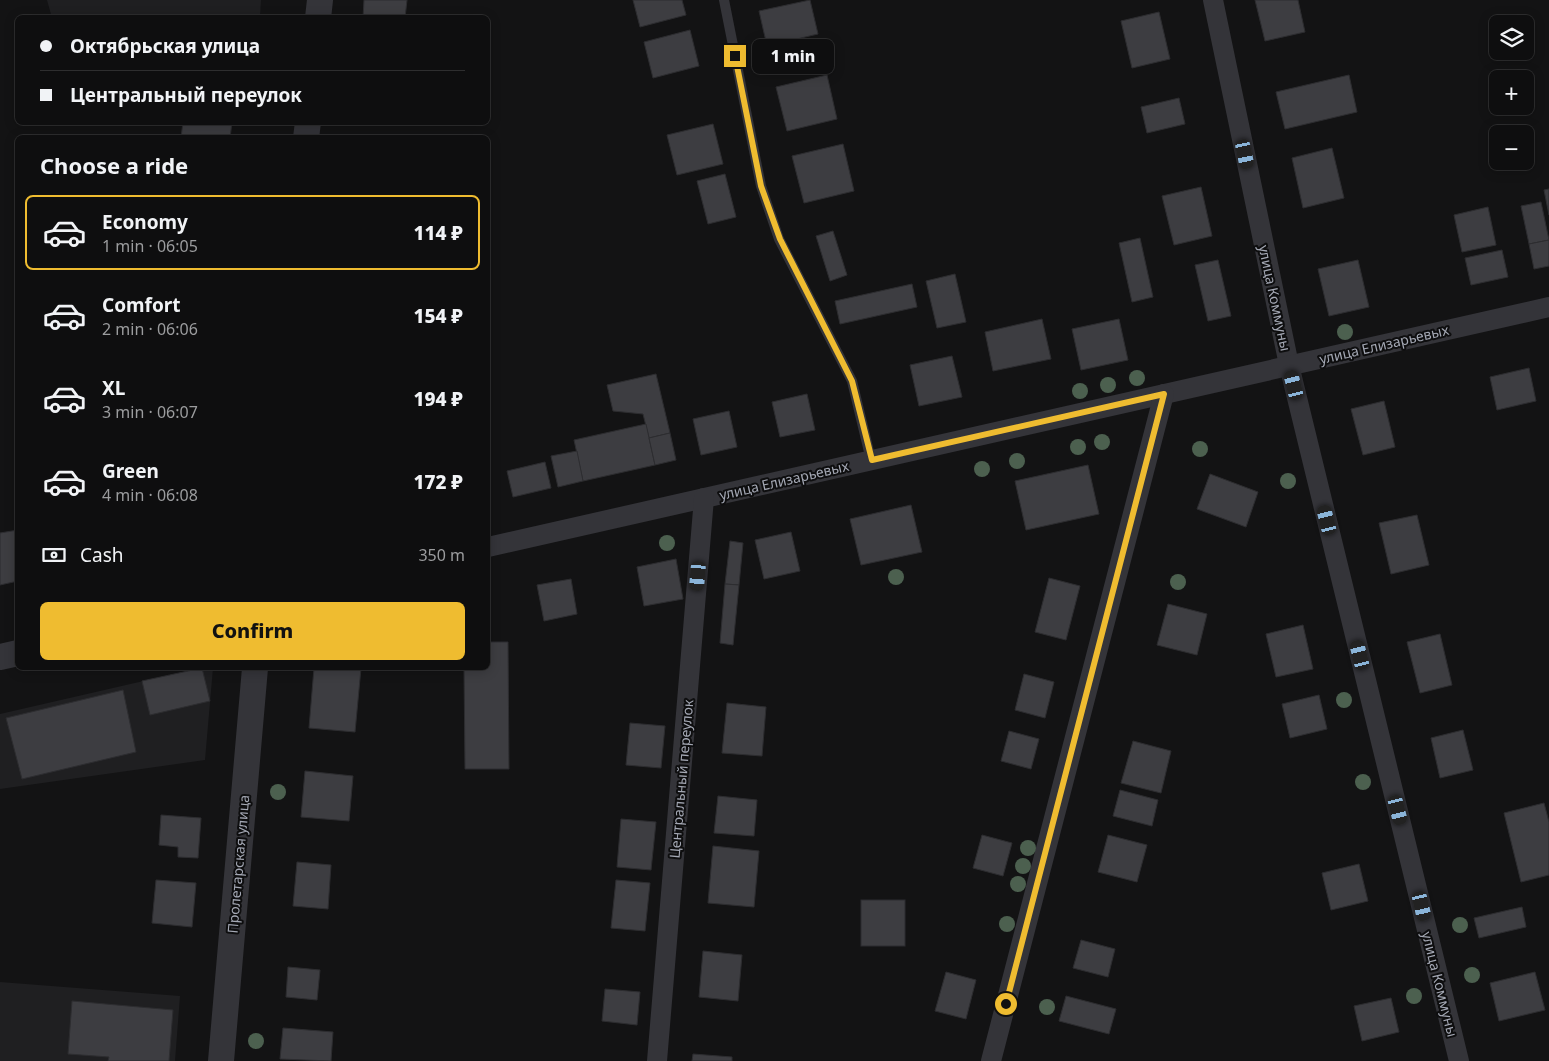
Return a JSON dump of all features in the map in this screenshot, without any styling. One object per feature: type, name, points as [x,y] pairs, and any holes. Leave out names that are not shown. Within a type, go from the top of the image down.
[{"type":"street","points":[[318,15],[320,0]]},
{"type":"street","name":"улица Коммуны","points":[[1213,0],[1290,366],[1459,1061]]},
{"type":"street","name":"улица Елизарьевых","points":[[490,547],[1549,307]]},
{"type":"street","points":[[991,1061],[1164,394]]},
{"type":"street","name":"Центральный переулок","points":[[657,1061],[704,498]]},
{"type":"street","points":[[0,657],[15,654]]},
{"type":"street","name":"Пролетарская улица","points":[[221,1061],[255,670]]},
{"type":"lane","points":[[724,0],[761,186],[780,239],[852,381],[872,460]]},
{"type":"shaded area","points":[[47,0],[261,0],[260,15],[51,15]]},
{"type":"shaded area","points":[[191,670],[213,670],[205,760],[0,789],[0,714]]},
{"type":"shaded area","points":[[0,982],[180,996],[175,1061],[0,1061]]},
{"type":"building","points":[[364,0],[407,0],[405,15],[363,15]]},
{"type":"building","points":[[633,0],[682,0],[686,15],[640,27]]},
{"type":"building","points":[[810,0],[818,34],[767,46],[759,11]]},
{"type":"building","points":[[1255,0],[1298,0],[1305,32],[1265,41]]},
{"type":"building","points":[[1159,12],[1170,59],[1132,68],[1121,21]]},
{"type":"building","points":[[690,30],[699,66],[653,78],[644,42]]},
{"type":"building","points":[[827,75],[837,119],[787,131],[776,87]]},
{"type":"building","points":[[1349,75],[1357,112],[1285,129],[1276,92]]},
{"type":"building","points":[[1179,98],[1185,124],[1147,133],[1141,107]]},
{"type":"building","points":[[713,124],[723,164],[677,175],[667,135]]},
{"type":"building","points":[[183,125],[232,125],[230,135],[181,135]]},
{"type":"building","points":[[843,144],[854,191],[804,203],[792,156]]},
{"type":"building","points":[[1332,148],[1344,198],[1303,208],[1292,158]]},
{"type":"building","points":[[725,174],[736,217],[708,224],[697,181]]},
{"type":"building","points":[[1201,187],[1212,236],[1174,245],[1162,196]]},
{"type":"building","points":[[1549,189],[1549,215],[1544,190]]},
{"type":"building","points":[[1541,202],[1549,240],[1529,244],[1521,206]]},
{"type":"building","points":[[1488,207],[1496,245],[1462,252],[1454,215]]},
{"type":"building","points":[[833,231],[847,275],[830,281],[816,236]]},
{"type":"building","points":[[1140,238],[1153,297],[1132,302],[1119,243]]},
{"type":"building","points":[[1549,240],[1549,266],[1534,269],[1529,244]]},
{"type":"building","points":[[1502,250],[1508,277],[1471,285],[1465,258]]},
{"type":"building","points":[[1218,260],[1231,316],[1208,321],[1195,265]]},
{"type":"building","points":[[1358,260],[1369,307],[1329,316],[1318,269]]},
{"type":"building","points":[[955,274],[966,322],[937,328],[926,281]]},
{"type":"building","points":[[912,284],[917,307],[840,324],[835,301]]},
{"type":"building","points":[[1042,319],[1051,359],[993,371],[985,332]]},
{"type":"building","points":[[1119,319],[1128,360],[1081,370],[1072,329]]},
{"type":"building","points":[[952,356],[962,397],[919,406],[910,365]]},
{"type":"building","points":[[1529,368],[1536,401],[1497,410],[1490,377]]},
{"type":"building","points":[[656,374],[670,433],[649,438],[643,414],[613,411],[607,385]]},
{"type":"building","points":[[807,394],[815,430],[780,437],[772,402]]},
{"type":"building","points":[[1384,401],[1395,447],[1363,455],[1351,409]]},
{"type":"building","points":[[729,411],[737,447],[701,455],[693,419]]},
{"type":"building","points":[[646,424],[655,465],[583,481],[574,440]]},
{"type":"building","points":[[670,433],[676,460],[655,465],[649,438]]},
{"type":"building","points":[[577,451],[583,481],[558,487],[551,456]]},
{"type":"building","points":[[545,462],[551,488],[513,497],[507,471]]},
{"type":"building","points":[[1088,465],[1099,514],[1026,530],[1015,481]]},
{"type":"building","points":[[1210,474],[1258,492],[1246,527],[1197,509]]},
{"type":"building","points":[[911,505],[922,552],[861,565],[850,519]]},
{"type":"building","points":[[1417,515],[1429,565],[1391,574],[1379,523]]},
{"type":"building","points":[[15,530],[15,582],[0,585],[0,533]]},
{"type":"building","points":[[791,532],[800,571],[764,579],[755,540]]},
{"type":"building","points":[[730,541],[743,543],[739,585],[725,584]]},
{"type":"building","points":[[676,559],[683,599],[644,606],[637,567]]},
{"type":"building","points":[[1049,578],[1080,586],[1066,640],[1035,632]]},
{"type":"building","points":[[571,579],[577,614],[544,621],[537,585]]},
{"type":"building","points":[[725,584],[739,585],[733,645],[720,643]]},
{"type":"building","points":[[1168,604],[1207,614],[1197,655],[1157,645]]},
{"type":"building","points":[[1303,625],[1313,669],[1276,677],[1266,634]]},
{"type":"building","points":[[1440,634],[1452,685],[1420,693],[1407,642]]},
{"type":"building","points":[[490,642],[508,642],[509,769],[465,769],[464,670],[490,670]]},
{"type":"building","points":[[193,670],[202,670],[210,701],[150,715],[142,681]]},
{"type":"building","points":[[314,670],[361,670],[355,732],[309,728]]},
{"type":"building","points":[[1024,674],[1054,682],[1045,718],[1015,710]]},
{"type":"building","points":[[123,690],[136,752],[22,779],[6,718]]},
{"type":"building","points":[[1319,695],[1327,729],[1290,738],[1282,704]]},
{"type":"building","points":[[727,703],[766,707],[762,756],[722,753]]},
{"type":"building","points":[[630,723],[665,726],[661,768],[626,765]]},
{"type":"building","points":[[1463,730],[1473,770],[1440,778],[1431,738]]},
{"type":"building","points":[[1009,731],[1039,739],[1031,769],[1001,761]]},
{"type":"building","points":[[1133,741],[1171,751],[1161,793],[1121,783]]},
{"type":"building","points":[[305,771],[353,776],[349,821],[301,817]]},
{"type":"building","points":[[1120,790],[1158,800],[1152,826],[1113,816]]},
{"type":"building","points":[[718,796],[757,800],[754,836],[714,833]]},
{"type":"building","points":[[1544,803],[1549,822],[1549,875],[1521,882],[1504,813]]},
{"type":"building","points":[[161,815],[201,818],[198,858],[178,857],[178,847],[159,845]]},
{"type":"building","points":[[621,819],[656,822],[651,870],[617,867]]},
{"type":"building","points":[[982,835],[1012,843],[1003,876],[973,868]]},
{"type":"building","points":[[1108,835],[1147,845],[1137,882],[1098,872]]},
{"type":"building","points":[[713,846],[759,851],[754,907],[708,903]]},
{"type":"building","points":[[297,862],[331,865],[328,909],[293,906]]},
{"type":"building","points":[[1359,864],[1368,901],[1331,910],[1322,873]]},
{"type":"building","points":[[156,880],[196,883],[192,927],[152,923]]},
{"type":"building","points":[[616,880],[650,883],[645,931],[611,928]]},
{"type":"building","points":[[861,900],[905,900],[905,946],[861,946]]},
{"type":"building","points":[[1522,907],[1526,927],[1479,938],[1474,918]]},
{"type":"building","points":[[1081,940],[1115,949],[1108,977],[1073,968]]},
{"type":"building","points":[[703,951],[742,955],[738,1001],[699,997]]},
{"type":"building","points":[[288,967],[320,970],[317,1000],[286,997]]},
{"type":"building","points":[[946,972],[976,980],[966,1019],[935,1011]]},
{"type":"building","points":[[1535,972],[1545,1010],[1499,1021],[1490,983]]},
{"type":"building","points":[[605,989],[640,992],[637,1025],[602,1021]]},
{"type":"building","points":[[1066,996],[1116,1009],[1109,1034],[1059,1021]]},
{"type":"building","points":[[1391,998],[1399,1032],[1362,1041],[1354,1006]]},
{"type":"building","points":[[72,1001],[173,1010],[169,1061],[108,1061],[109,1057],[68,1054]]},
{"type":"building","points":[[283,1028],[333,1032],[331,1061],[280,1059]]},
{"type":"building","points":[[693,1054],[732,1057],[732,1061],[692,1061]]},
{"type":"route","points":[[735,56],[761,186],[780,239],[852,381],[872,460],[1164,394],[1006,1004]]}]
